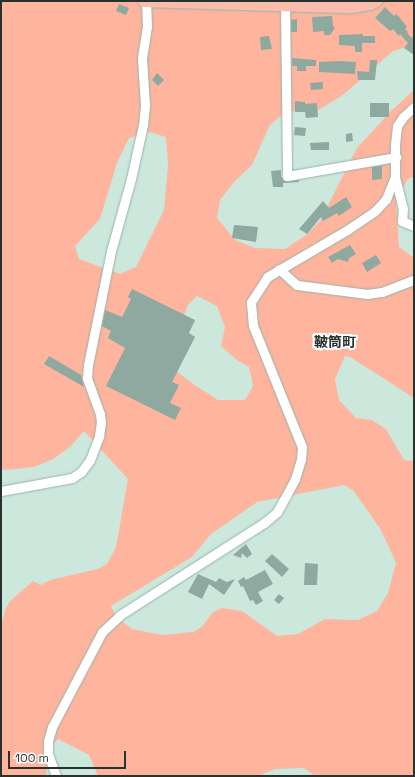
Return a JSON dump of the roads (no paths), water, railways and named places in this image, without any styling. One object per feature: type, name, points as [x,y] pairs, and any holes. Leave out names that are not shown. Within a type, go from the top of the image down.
[{"type":"main road","points":[[144,1],[351,6],[370,4],[376,1]]},
{"type":"street","points":[[1,491],[72,478],[81,472],[90,460],[99,436],[102,422],[87,378],[88,365],[111,251],[131,179],[143,125],[145,104],[142,58],[147,27],[144,1]]},
{"type":"street","points":[[285,5],[287,176],[396,157]]},
{"type":"street","points":[[414,107],[403,117],[397,126],[395,145],[395,177],[402,208],[402,221],[414,226]]},
{"type":"street","points":[[56,776],[48,754],[48,741],[52,727],[102,632],[120,615],[264,523],[277,512],[295,479],[301,459],[302,448],[253,326],[252,302],[258,290],[267,277],[347,230],[374,212],[386,199],[395,177]]},
{"type":"street","points":[[279,269],[297,285],[360,293],[382,292],[414,280]]},
{"type":"district","name":"鞁筒町","points":[[335,342]]}]
